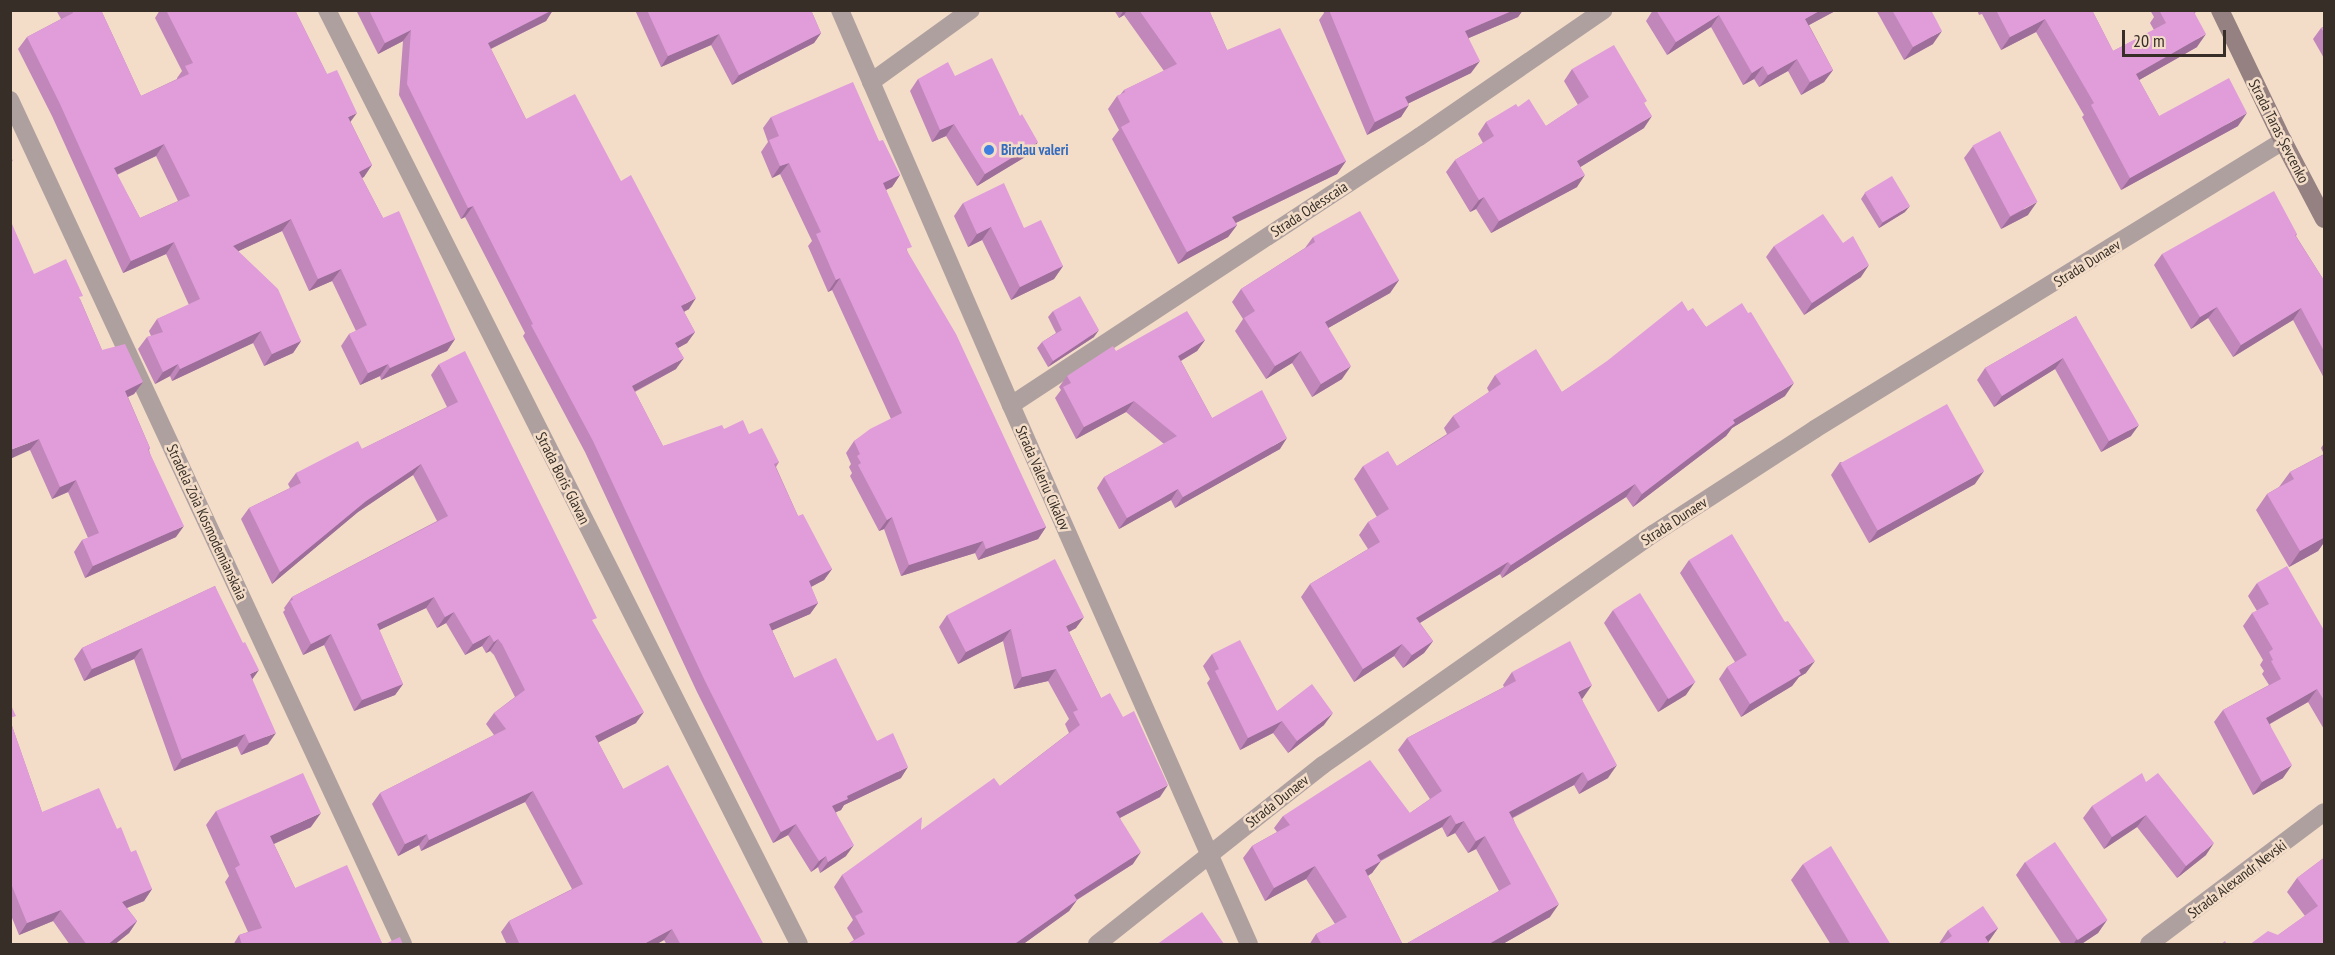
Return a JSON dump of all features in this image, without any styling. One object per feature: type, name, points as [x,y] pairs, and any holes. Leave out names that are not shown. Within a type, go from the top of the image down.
[{"type":"main road","name":"Strada Taras Șevcenko","points":[[2220,10],[2283,141],[2325,219]]},
{"type":"street","name":"Strada Boris Glavan","points":[[327,10],[799,945]]},
{"type":"street","name":"Strada Valeriu Cikalov","points":[[840,10],[1249,945]]},
{"type":"street","points":[[871,82],[971,10]]},
{"type":"street","name":"Strada Odesscaia","points":[[1011,405],[1409,144],[1604,10]]},
{"type":"street","name":"Stradela Zoia Kosmodemianskaia","points":[[10,100],[404,945]]},
{"type":"street","name":"Strada Dunaev","points":[[1096,945],[1323,765],[1653,534],[1815,429],[2283,141]]},
{"type":"street","name":"Strada Alexandr Nevski","points":[[2149,945],[2325,812]]},
{"type":"building","points":[[72,10],[101,10],[141,96],[189,74],[185,66],[193,63],[166,10],[295,10],[327,74],[337,70],[357,113],[348,117],[372,165],[359,172],[383,218],[399,211],[455,339],[390,368],[388,364],[368,373],[349,334],[367,325],[341,269],[318,279],[291,219],[233,246],[278,289],[301,341],[272,354],[261,331],[180,369],[178,364],[163,372],[147,337],[163,332],[157,319],[200,299],[174,242],[131,261],[27,37],[73,13]],"holes":[[[164,144],[190,196],[140,218],[114,168]]]},
{"type":"building","points":[[369,10],[552,10],[488,43],[526,119],[575,94],[621,181],[631,175],[696,298],[681,306],[695,332],[675,343],[684,358],[632,386],[663,446],[722,425],[724,429],[743,420],[749,434],[762,428],[779,462],[774,464],[798,516],[803,514],[832,569],[809,581],[818,603],[769,624],[794,678],[836,658],[877,741],[893,733],[908,767],[847,796],[848,799],[832,806],[854,845],[828,862],[826,856],[819,861],[796,824],[781,832],[705,681],[593,441],[531,325],[533,324],[473,206],[468,208],[407,84],[411,30],[385,43]]},
{"type":"building","points":[[647,10],[811,10],[821,33],[739,75],[719,34],[668,56]]},
{"type":"building","points":[[1139,10],[1209,10],[1227,50],[1280,28],[1346,161],[1232,217],[1237,225],[1187,252],[1121,127],[1130,122],[1117,96],[1125,92],[1124,90],[1177,64]]},
{"type":"building","points":[[1329,10],[1514,10],[1465,31],[1480,61],[1405,97],[1409,105],[1375,122]]},
{"type":"building","points":[[1656,10],[1821,10],[1805,19],[1833,70],[1810,82],[1797,59],[1768,75],[1763,66],[1752,73],[1719,15],[1676,42]]},
{"type":"building","points":[[1892,10],[1931,10],[1942,31],[1913,47]]},
{"type":"building","points":[[1996,10],[2092,10],[2113,51],[2166,23],[2159,10],[2196,10],[2194,12],[2206,34],[2136,74],[2159,116],[2229,78],[2247,113],[2130,178],[2091,105],[2094,103],[2045,19],[2010,37]]},
{"type":"building","points":[[1614,45],[1647,101],[1644,103],[1652,116],[1577,161],[1585,175],[1499,221],[1484,197],[1479,200],[1455,160],[1494,136],[1486,122],[1516,104],[1518,107],[1529,99],[1546,126],[1589,97],[1572,69]]},
{"type":"building","points":[[992,58],[1020,116],[1022,114],[1038,142],[985,174],[954,124],[940,130],[918,79],[948,62],[955,76]]},
{"type":"building","points":[[853,82],[879,141],[883,140],[900,175],[883,183],[912,247],[906,249],[956,334],[1046,527],[986,549],[983,541],[909,565],[892,517],[887,520],[858,465],[861,463],[857,456],[860,454],[854,441],[870,429],[902,413],[840,278],[836,280],[816,234],[821,232],[789,163],[780,166],[769,140],[779,136],[771,117]]},
{"type":"building","points":[[2000,131],[2038,202],[2010,216],[1973,146]]},
{"type":"building","points":[[1892,176],[1910,206],[1883,222],[1865,192]]},
{"type":"building","points":[[1004,183],[1024,228],[1041,220],[1063,266],[1020,287],[991,227],[977,234],[963,203]]},
{"type":"building","points":[[2274,191],[2297,234],[2295,235],[2325,282],[2325,353],[2301,308],[2241,345],[2217,307],[2200,317],[2162,254]]},
{"type":"building","points":[[1360,211],[1399,280],[1325,322],[1351,366],[1321,384],[1301,351],[1275,366],[1244,318],[1255,311],[1241,289],[1315,242],[1313,237]]},
{"type":"building","points":[[1823,214],[1843,243],[1853,236],[1869,265],[1812,303],[1774,246]]},
{"type":"building","points":[[10,224],[12,224],[34,274],[66,259],[83,296],[79,297],[102,350],[125,344],[143,382],[125,391],[150,448],[148,449],[184,526],[93,566],[82,540],[99,533],[76,480],[60,487],[39,439],[10,450]]},
{"type":"building","points":[[1080,296],[1099,330],[1053,361],[1042,342],[1062,330],[1053,311]]},
{"type":"building","points":[[1682,301],[1688,311],[1693,308],[1706,327],[1742,303],[1748,313],[1751,312],[1794,383],[1733,420],[1735,423],[1642,494],[1635,484],[1511,565],[1508,562],[1416,618],[1433,641],[1412,655],[1402,644],[1363,669],[1310,584],[1380,542],[1368,522],[1389,509],[1363,466],[1388,451],[1397,466],[1460,427],[1453,416],[1501,384],[1495,375],[1536,349],[1562,392],[1607,361]]},
{"type":"building","points":[[1187,311],[1205,340],[1178,356],[1212,418],[1262,390],[1287,438],[1183,497],[1178,489],[1127,518],[1104,477],[1177,436],[1134,401],[1084,427],[1063,387],[1071,383],[1067,376],[1113,346],[1116,351]]},
{"type":"building","points":[[2076,316],[2139,425],[2109,441],[2063,358],[2002,396],[1985,368]]},
{"type":"building","points":[[465,351],[597,618],[592,620],[644,712],[595,736],[623,789],[668,765],[764,945],[681,945],[672,929],[642,945],[520,945],[509,921],[583,884],[533,791],[429,840],[427,834],[405,844],[380,793],[506,729],[494,713],[525,690],[498,639],[494,642],[490,635],[473,644],[454,612],[445,617],[434,597],[377,624],[403,684],[362,700],[331,634],[311,644],[290,601],[293,600],[292,597],[448,516],[421,464],[366,501],[280,572],[249,508],[301,483],[296,473],[358,441],[362,449],[458,402],[439,364]]},
{"type":"building","points":[[1947,404],[1984,471],[1878,530],[1840,463]]},
{"type":"building","points":[[2325,454],[2325,537],[2300,551],[2267,494],[2294,479],[2290,472]]},
{"type":"building","points":[[1732,534],[1785,622],[1788,621],[1815,661],[1799,670],[1801,674],[1750,704],[1727,667],[1747,655],[1689,560]]},
{"type":"building","points":[[1055,559],[1084,617],[1066,626],[1101,698],[1110,693],[1123,717],[1134,711],[1168,785],[1116,812],[1141,852],[1074,895],[1077,900],[1013,945],[846,945],[865,934],[855,916],[863,912],[842,875],[922,817],[921,830],[994,778],[1000,786],[1080,725],[1073,712],[1078,710],[1056,669],[1022,677],[1011,629],[966,652],[947,615]]},
{"type":"building","points":[[2287,566],[2325,632],[2323,636],[2325,639],[2325,702],[2317,689],[2266,718],[2292,765],[2262,782],[2223,710],[2281,679],[2271,661],[2273,660],[2269,652],[2273,649],[2252,613],[2269,604],[2257,583]]},
{"type":"building","points":[[215,586],[259,670],[250,674],[276,733],[249,743],[245,734],[182,759],[142,648],[92,669],[82,648]]},
{"type":"building","points":[[1640,593],[1696,682],[1669,699],[1613,610]]},
{"type":"building","points":[[1240,640],[1277,711],[1312,684],[1333,713],[1297,741],[1282,721],[1248,738],[1215,671],[1219,669],[1212,654]]},
{"type":"building","points":[[1570,641],[1592,685],[1578,692],[1617,765],[1588,781],[1583,772],[1509,812],[1559,904],[1487,945],[1404,945],[1511,884],[1485,836],[1476,841],[1464,821],[1456,824],[1451,815],[1377,855],[1381,861],[1365,870],[1402,943],[1400,945],[1322,945],[1316,934],[1347,917],[1315,866],[1274,888],[1252,846],[1290,825],[1283,816],[1370,760],[1410,813],[1442,791],[1407,738],[1516,681],[1512,672]]},
{"type":"building","points":[[10,703],[16,716],[10,718]]},
{"type":"building","points":[[10,720],[42,812],[99,788],[117,829],[121,827],[131,852],[136,850],[152,889],[122,902],[137,921],[107,945],[87,945],[61,910],[27,923],[10,881],[10,825],[12,824],[10,820]]},
{"type":"building","points":[[303,773],[321,813],[270,836],[295,888],[347,865],[383,945],[242,945],[239,935],[262,928],[235,868],[240,865],[216,811]]},
{"type":"building","points":[[2142,773],[2146,782],[2158,773],[2214,843],[2186,866],[2146,815],[2112,837],[2092,806]]},
{"type":"building","points":[[2055,842],[2108,920],[2078,940],[2025,862]]},
{"type":"building","points":[[1831,846],[1891,945],[1851,945],[1803,864]]},
{"type":"building","points":[[2325,857],[2325,945],[2249,945],[2268,931],[2278,935],[2318,906],[2297,878]]},
{"type":"building","points":[[1983,906],[1998,928],[1985,937],[1990,945],[1940,945],[1952,936],[1948,930]]},
{"type":"building","points":[[1202,912],[1224,944],[1156,945]]},
{"type":"building","points":[[400,937],[403,945],[383,945]]},
{"type":"place","name":"Birdau valeri","points":[[989,150]]}]
